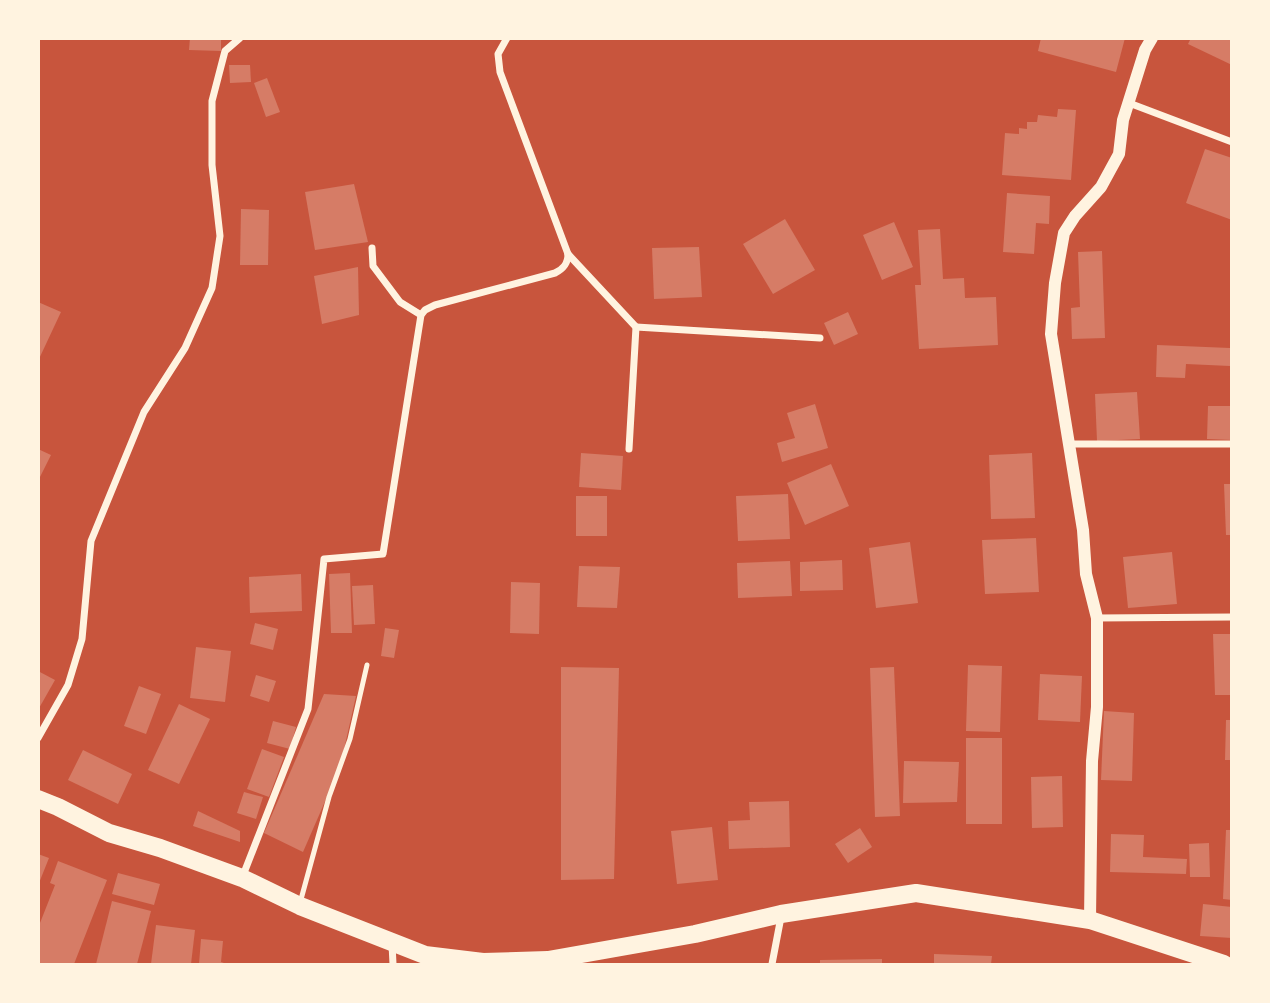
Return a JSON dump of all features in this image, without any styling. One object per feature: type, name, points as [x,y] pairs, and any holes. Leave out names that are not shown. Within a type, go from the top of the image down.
[{"type":"main road","points":[[38,799],[109,833],[160,848],[242,878],[300,906],[425,955],[483,962],[548,960],[695,934],[781,914],[916,893],[1090,920],[1224,964]]},
{"type":"street","points":[[38,738],[68,685],[82,639],[91,541],[144,412],[185,348],[212,288],[220,236],[213,178],[212,101],[225,51],[240,38]]},
{"type":"street","points":[[507,38],[498,54],[500,72],[568,254],[636,327],[820,338]]},
{"type":"street","points":[[1090,920],[1097,618],[1086,574],[1083,530],[1051,334],[1055,283],[1064,233],[1101,187],[1119,154],[1123,120],[1145,50],[1152,38]]},
{"type":"street","points":[[1129,103],[1231,142]]},
{"type":"street","points":[[372,248],[373,266],[400,302],[421,315]]},
{"type":"street","points":[[242,878],[308,709],[324,559],[383,554],[421,315],[435,305],[555,272],[564,267],[568,254]]},
{"type":"street","points":[[629,449],[636,327]]},
{"type":"street","points":[[1068,444],[1231,444]]},
{"type":"street","points":[[1097,618],[1231,617]]},
{"type":"street","points":[[772,964],[781,914]]},
{"type":"street","points":[[393,944],[393,964]]},
{"type":"lane","points":[[300,906],[329,797],[350,739],[367,665]]},
{"type":"building","points":[[190,38],[221,38],[221,51],[189,50]]},
{"type":"building","points":[[1041,38],[1125,38],[1116,72],[1038,51]]},
{"type":"building","points":[[1191,38],[1232,38],[1232,65],[1188,44]]},
{"type":"building","points":[[229,65],[250,65],[251,82],[230,83]]},
{"type":"building","points":[[267,78],[280,112],[266,117],[254,83]]},
{"type":"building","points":[[1058,109],[1076,110],[1071,180],[1002,175],[1005,133],[1019,134],[1019,128],[1027,129],[1027,122],[1037,122],[1038,115],[1057,117]]},
{"type":"building","points":[[1205,149],[1232,158],[1232,220],[1186,203]]},
{"type":"building","points":[[354,184],[368,242],[315,250],[305,192]]},
{"type":"building","points":[[1007,193],[1050,196],[1049,224],[1036,223],[1034,254],[1003,252]]},
{"type":"building","points":[[241,209],[269,210],[268,265],[240,265]]},
{"type":"building","points":[[785,219],[815,270],[773,294],[743,244]]},
{"type":"building","points":[[894,222],[913,267],[882,280],[863,235]]},
{"type":"building","points":[[940,229],[943,279],[964,278],[965,298],[996,297],[998,345],[919,349],[915,285],[921,285],[918,230]]},
{"type":"building","points":[[699,247],[702,297],[654,299],[652,248]]},
{"type":"building","points":[[1102,251],[1105,338],[1072,339],[1071,308],[1080,307],[1078,252]]},
{"type":"building","points":[[358,267],[359,315],[322,324],[314,276]]},
{"type":"building","points":[[38,302],[61,312],[38,361]]},
{"type":"building","points":[[848,312],[858,334],[834,345],[824,323]]},
{"type":"building","points":[[1157,345],[1230,348],[1230,366],[1186,364],[1185,378],[1156,377]]},
{"type":"building","points":[[1137,392],[1140,439],[1097,441],[1095,394]]},
{"type":"building","points":[[815,404],[828,448],[782,462],[777,443],[795,438],[787,413]]},
{"type":"building","points":[[1208,406],[1232,406],[1232,440],[1207,439]]},
{"type":"building","points":[[38,449],[51,455],[38,481]]},
{"type":"building","points":[[581,453],[623,456],[621,490],[579,487]]},
{"type":"building","points":[[1032,453],[1035,518],[991,519],[989,455]]},
{"type":"building","points":[[831,464],[849,506],[805,525],[787,483]]},
{"type":"building","points":[[1224,484],[1232,484],[1232,535],[1226,535]]},
{"type":"building","points":[[788,494],[790,539],[738,541],[736,496]]},
{"type":"building","points":[[576,496],[607,496],[607,536],[576,536]]},
{"type":"building","points":[[1036,538],[1039,592],[985,594],[982,540]]},
{"type":"building","points":[[910,542],[918,603],[876,608],[869,548]]},
{"type":"building","points":[[1172,552],[1177,604],[1128,608],[1123,557]]},
{"type":"building","points":[[842,560],[843,590],[800,591],[800,562]]},
{"type":"building","points":[[790,561],[792,596],[738,598],[737,563]]},
{"type":"building","points":[[579,566],[620,567],[617,608],[577,607]]},
{"type":"building","points":[[350,573],[352,633],[331,633],[329,574]]},
{"type":"building","points":[[301,574],[302,611],[250,613],[249,577]]},
{"type":"building","points":[[511,582],[540,583],[539,634],[510,633]]},
{"type":"building","points":[[373,585],[375,624],[354,625],[352,586]]},
{"type":"building","points":[[255,623],[278,629],[273,650],[250,644]]},
{"type":"building","points":[[385,628],[399,630],[394,658],[381,656]]},
{"type":"building","points":[[1213,634],[1232,634],[1232,695],[1215,695]]},
{"type":"building","points":[[196,647],[231,651],[225,702],[190,698]]},
{"type":"building","points":[[968,665],[1002,666],[1000,732],[966,731]]},
{"type":"building","points":[[561,667],[619,668],[614,879],[561,880]]},
{"type":"building","points":[[894,667],[900,816],[875,817],[870,668]]},
{"type":"building","points":[[38,671],[55,680],[38,710]]},
{"type":"building","points":[[1040,674],[1082,676],[1080,722],[1038,720]]},
{"type":"building","points":[[256,675],[276,681],[269,702],[250,696]]},
{"type":"building","points":[[139,686],[161,694],[146,734],[124,726]]},
{"type":"building","points":[[324,694],[356,696],[340,767],[303,852],[264,833]]},
{"type":"building","points":[[179,704],[210,719],[179,784],[148,770]]},
{"type":"building","points":[[1104,711],[1134,713],[1132,781],[1101,780]]},
{"type":"building","points":[[1226,720],[1232,720],[1232,760],[1225,760]]},
{"type":"building","points":[[273,721],[296,727],[290,749],[267,743]]},
{"type":"building","points":[[966,738],[1002,738],[1002,824],[966,824]]},
{"type":"building","points":[[262,749],[284,757],[269,797],[247,789]]},
{"type":"building","points":[[83,750],[132,774],[118,804],[68,780]]},
{"type":"building","points":[[904,761],[959,762],[957,802],[903,803]]},
{"type":"building","points":[[1062,776],[1063,827],[1032,828],[1031,777]]},
{"type":"building","points":[[244,792],[263,797],[256,819],[237,813]]},
{"type":"building","points":[[789,801],[790,847],[729,849],[728,821],[750,820],[749,802]]},
{"type":"building","points":[[198,811],[240,831],[240,842],[193,826]]},
{"type":"building","points":[[712,827],[718,880],[677,884],[671,831]]},
{"type":"building","points":[[860,828],[872,847],[848,863],[835,844]]},
{"type":"building","points":[[1226,830],[1232,830],[1232,900],[1223,899]]},
{"type":"building","points":[[1111,834],[1144,835],[1143,857],[1187,859],[1186,874],[1110,872]]},
{"type":"building","points":[[1209,843],[1210,877],[1190,877],[1189,844]]},
{"type":"building","points":[[38,854],[49,858],[39,883],[38,883]]},
{"type":"building","points":[[58,861],[107,880],[74,964],[38,964],[38,928],[55,885],[50,883]]},
{"type":"building","points":[[118,873],[160,884],[154,905],[112,894]]},
{"type":"building","points":[[112,901],[151,911],[137,964],[96,964]]},
{"type":"building","points":[[1203,904],[1232,907],[1232,938],[1200,936]]},
{"type":"building","points":[[156,925],[195,930],[191,964],[151,964]]},
{"type":"building","points":[[201,939],[223,941],[221,962],[227,964],[199,964]]},
{"type":"building","points":[[934,954],[992,956],[991,964],[934,964]]},
{"type":"building","points":[[882,959],[882,964],[820,964],[820,960]]}]
